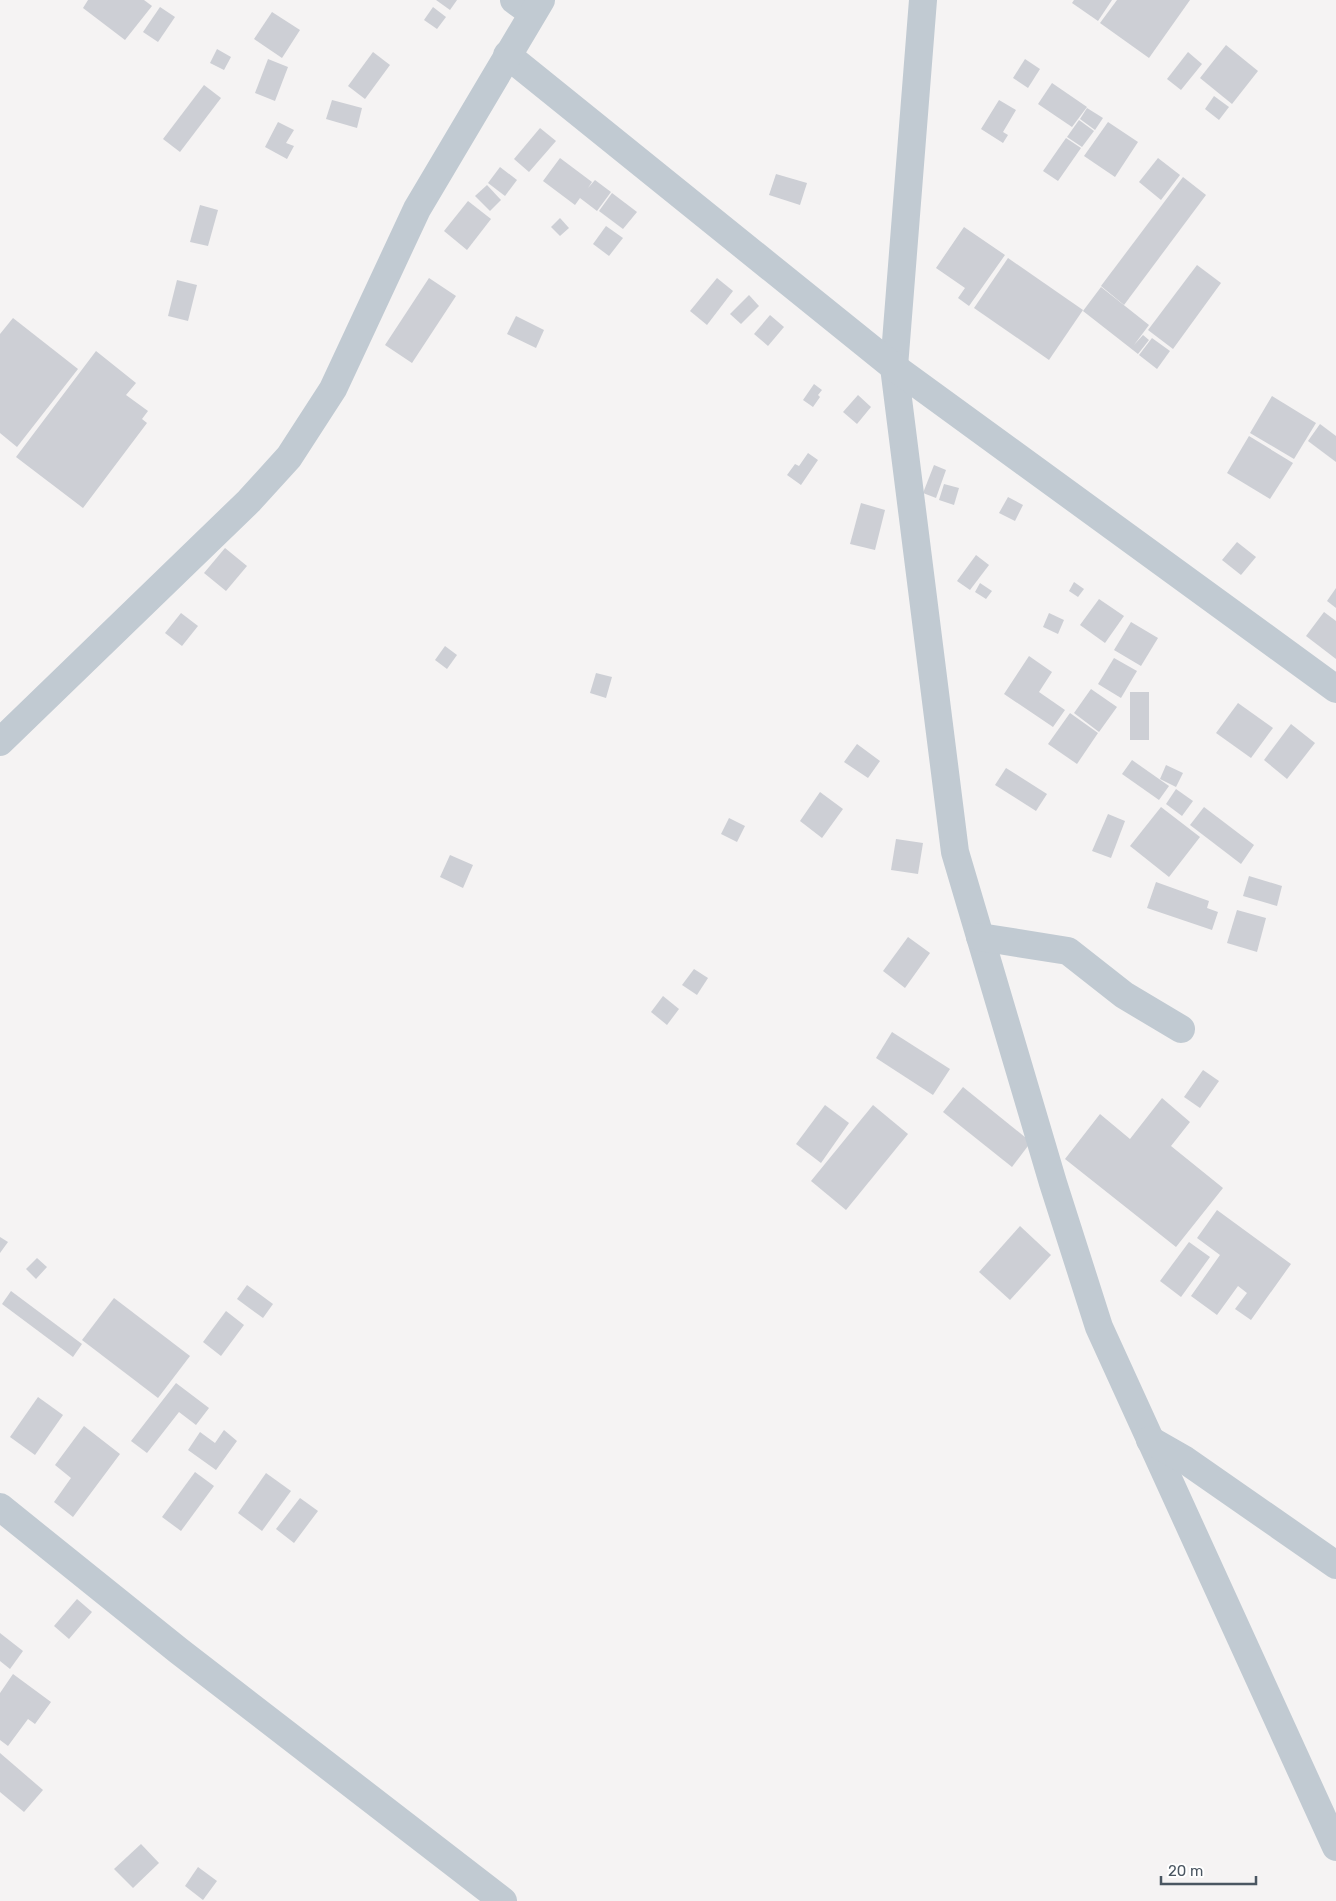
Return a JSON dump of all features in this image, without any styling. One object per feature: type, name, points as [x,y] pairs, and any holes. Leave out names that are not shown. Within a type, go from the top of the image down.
[{"type":"street","points":[[923,0],[894,367],[955,852],[1053,1183],[1099,1327],[1336,1847]]},
{"type":"street","points":[[0,742],[249,501],[289,457],[333,389],[417,209],[507,55],[529,4]]},
{"type":"street","points":[[507,55],[894,367],[1336,689]]},
{"type":"street","points":[[980,937],[1068,951],[1124,995],[1181,1029]]},
{"type":"street","points":[[1150,1440],[1185,1460],[1336,1564]]},
{"type":"street","points":[[0,1507],[179,1651],[503,1901]]},
{"type":"building","points":[[88,0],[144,0],[152,6],[125,40],[83,8]]},
{"type":"building","points":[[436,0],[457,0],[450,10]]},
{"type":"building","points":[[1074,0],[1112,0],[1098,21],[1072,3]]},
{"type":"building","points":[[1117,0],[1190,0],[1149,58],[1100,23]]},
{"type":"building","points":[[160,7],[175,17],[158,42],[143,32]]},
{"type":"building","points":[[433,7],[446,17],[437,29],[424,20]]},
{"type":"building","points":[[272,12],[300,30],[282,58],[254,39]]},
{"type":"building","points":[[1226,45],[1258,71],[1232,104],[1200,78]]},
{"type":"building","points":[[217,49],[231,57],[224,70],[210,63]]},
{"type":"building","points":[[373,52],[390,65],[365,99],[348,86]]},
{"type":"building","points":[[1188,52],[1202,64],[1181,90],[1167,79]]},
{"type":"building","points":[[268,59],[288,67],[275,101],[255,93]]},
{"type":"building","points":[[1025,59],[1040,69],[1028,88],[1013,78]]},
{"type":"building","points":[[1052,83],[1087,107],[1072,127],[1038,104]]},
{"type":"building","points":[[204,85],[221,98],[180,152],[163,139]]},
{"type":"building","points":[[1214,96],[1229,107],[1219,120],[1205,109]]},
{"type":"building","points":[[332,100],[362,108],[357,128],[326,119]]},
{"type":"building","points":[[999,100],[1016,110],[1003,132],[1008,135],[1003,143],[981,129]]},
{"type":"building","points":[[1087,108],[1103,118],[1095,130],[1080,119]]},
{"type":"building","points":[[1079,120],[1094,131],[1082,147],[1067,137]]},
{"type":"building","points":[[278,122],[294,130],[286,143],[294,146],[287,159],[265,147]]},
{"type":"building","points":[[1108,122],[1138,142],[1115,177],[1084,156]]},
{"type":"building","points":[[540,128],[556,141],[529,172],[514,159]]},
{"type":"building","points":[[1066,138],[1081,148],[1058,181],[1043,171]]},
{"type":"building","points":[[560,158],[592,182],[588,188],[595,180],[611,192],[597,211],[580,198],[575,205],[543,181]]},
{"type":"building","points":[[1158,158],[1180,175],[1161,200],[1139,182]]},
{"type":"building","points":[[500,167],[517,180],[505,196],[488,183]]},
{"type":"building","points":[[776,174],[807,183],[800,205],[769,195]]},
{"type":"building","points":[[1183,177],[1206,195],[1124,305],[1101,286]]},
{"type":"building","points":[[487,185],[501,200],[490,211],[475,196]]},
{"type":"building","points":[[612,193],[637,212],[623,229],[599,211]]},
{"type":"building","points":[[468,201],[491,219],[467,250],[444,231]]},
{"type":"building","points":[[200,205],[218,210],[208,246],[190,242]]},
{"type":"building","points":[[560,218],[569,228],[560,236],[551,227]]},
{"type":"building","points":[[606,226],[623,238],[609,256],[593,244]]},
{"type":"building","points":[[964,227],[1005,255],[969,306],[958,298],[965,288],[936,268]]},
{"type":"building","points":[[1008,258],[1083,310],[1049,360],[974,308]]},
{"type":"building","points":[[1197,265],[1221,283],[1173,349],[1148,330]]},
{"type":"building","points":[[429,278],[456,296],[412,363],[385,345]]},
{"type":"building","points":[[717,278],[733,291],[707,325],[690,311]]},
{"type":"building","points":[[177,280],[197,285],[188,321],[168,316]]},
{"type":"building","points":[[1101,287],[1149,325],[1134,345],[1143,335],[1149,340],[1138,354],[1083,311]]},
{"type":"building","points":[[749,295],[759,306],[741,324],[730,314]]},
{"type":"building","points":[[770,315],[784,327],[768,346],[754,334]]},
{"type":"building","points":[[516,316],[544,330],[536,348],[507,334]]},
{"type":"building","points":[[13,318],[78,369],[17,447],[0,433],[0,334]]},
{"type":"building","points":[[1152,338],[1170,351],[1157,369],[1139,355]]},
{"type":"building","points":[[96,351],[136,383],[126,395],[148,411],[142,419],[147,423],[83,508],[16,457]]},
{"type":"building","points":[[814,384],[822,390],[818,395],[820,397],[813,407],[803,400]]},
{"type":"building","points":[[858,395],[871,407],[857,424],[843,412]]},
{"type":"building","points":[[1272,396],[1316,423],[1294,459],[1250,433]]},
{"type":"building","points":[[1320,424],[1336,436],[1336,462],[1308,441]]},
{"type":"building","points":[[1249,436],[1293,463],[1270,499],[1227,473]]},
{"type":"building","points":[[808,453],[818,460],[801,485],[787,475],[795,464],[799,466]]},
{"type":"building","points":[[934,465],[946,470],[936,498],[923,493]]},
{"type":"building","points":[[944,484],[959,488],[954,505],[939,500]]},
{"type":"building","points":[[1008,497],[1023,505],[1015,521],[999,513]]},
{"type":"building","points":[[861,503],[885,510],[875,550],[850,544]]},
{"type":"building","points":[[1237,542],[1256,557],[1241,575],[1222,560]]},
{"type":"building","points":[[225,548],[247,566],[226,591],[204,573]]},
{"type":"building","points":[[976,555],[989,565],[970,590],[957,581]]},
{"type":"building","points":[[1074,582],[1084,589],[1078,597],[1069,591]]},
{"type":"building","points":[[980,583],[992,591],[986,599],[975,592]]},
{"type":"building","points":[[1336,588],[1336,608],[1327,601]]},
{"type":"building","points":[[1099,599],[1124,616],[1105,643],[1080,625]]},
{"type":"building","points":[[1324,612],[1336,621],[1336,659],[1306,636]]},
{"type":"building","points":[[181,613],[198,626],[182,646],[165,633]]},
{"type":"building","points":[[1049,613],[1064,620],[1058,634],[1043,627]]},
{"type":"building","points":[[1131,622],[1158,638],[1141,666],[1114,650]]},
{"type":"building","points":[[445,646],[457,655],[447,669],[435,660]]},
{"type":"building","points":[[1029,656],[1052,672],[1039,692],[1065,710],[1053,727],[1004,694]]},
{"type":"building","points":[[1114,658],[1137,671],[1121,698],[1098,684]]},
{"type":"building","points":[[596,673],[612,677],[606,698],[590,693]]},
{"type":"building","points":[[1091,689],[1117,707],[1099,732],[1074,713]]},
{"type":"building","points":[[1130,692],[1149,692],[1149,740],[1130,740]]},
{"type":"building","points":[[1238,703],[1273,728],[1251,758],[1216,733]]},
{"type":"building","points":[[1070,713],[1098,733],[1077,764],[1048,744]]},
{"type":"building","points":[[1291,724],[1315,743],[1287,779],[1264,760]]},
{"type":"building","points":[[857,744],[880,761],[868,778],[844,762]]},
{"type":"building","points":[[1132,760],[1169,786],[1159,800],[1122,774]]},
{"type":"building","points":[[1166,765],[1183,773],[1176,787],[1160,779]]},
{"type":"building","points":[[1006,768],[1047,794],[1036,811],[995,785]]},
{"type":"building","points":[[1176,789],[1193,801],[1182,816],[1166,804]]},
{"type":"building","points":[[820,792],[843,809],[822,838],[800,821]]},
{"type":"building","points":[[1161,807],[1200,837],[1169,877],[1130,846]]},
{"type":"building","points":[[1204,807],[1254,845],[1241,864],[1190,825]]},
{"type":"building","points":[[1108,814],[1125,821],[1111,858],[1092,851]]},
{"type":"building","points":[[729,818],[745,826],[737,842],[721,834]]},
{"type":"building","points":[[896,839],[923,843],[918,874],[891,870]]},
{"type":"building","points":[[450,855],[473,865],[463,888],[440,877]]},
{"type":"building","points":[[1249,876],[1282,886],[1277,906],[1243,896]]},
{"type":"building","points":[[1156,882],[1209,901],[1207,908],[1218,912],[1212,930],[1147,908]]},
{"type":"building","points":[[1237,910],[1266,918],[1257,952],[1227,943]]},
{"type":"building","points":[[908,937],[930,953],[905,988],[883,971]]},
{"type":"building","points":[[694,969],[708,978],[697,995],[682,985]]},
{"type":"building","points":[[663,996],[679,1009],[667,1025],[651,1012]]},
{"type":"building","points":[[892,1032],[950,1069],[933,1095],[876,1058]]},
{"type":"building","points":[[1203,1070],[1219,1081],[1200,1108],[1184,1097]]},
{"type":"building","points":[[963,1087],[1031,1142],[1012,1167],[943,1112]]},
{"type":"building","points":[[1162,1098],[1190,1122],[1171,1146],[1223,1188],[1176,1247],[1065,1159],[1100,1114],[1130,1139]]},
{"type":"building","points":[[825,1105],[849,1123],[821,1163],[796,1144]]},
{"type":"building","points":[[873,1105],[908,1134],[846,1210],[811,1181]]},
{"type":"building","points":[[1217,1210],[1291,1264],[1251,1320],[1235,1309],[1247,1293],[1238,1286],[1217,1315],[1191,1296],[1220,1255],[1197,1238]]},
{"type":"building","points":[[1020,1226],[1051,1255],[1010,1300],[979,1272]]},
{"type":"building","points":[[0,1237],[8,1242],[0,1253]]},
{"type":"building","points":[[1189,1242],[1210,1257],[1181,1297],[1160,1281]]},
{"type":"building","points":[[37,1258],[47,1267],[36,1279],[26,1269]]},
{"type":"building","points":[[247,1285],[273,1304],[263,1318],[237,1299]]},
{"type":"building","points":[[11,1291],[82,1344],[73,1357],[2,1304]]},
{"type":"building","points":[[114,1298],[190,1356],[158,1398],[82,1340]]},
{"type":"building","points":[[226,1311],[244,1325],[221,1356],[203,1342]]},
{"type":"building","points":[[176,1383],[209,1408],[196,1425],[179,1412],[147,1453],[131,1441]]},
{"type":"building","points":[[38,1397],[63,1415],[35,1455],[10,1437]]},
{"type":"building","points":[[84,1426],[120,1454],[73,1517],[54,1502],[71,1478],[55,1465]]},
{"type":"building","points":[[224,1430],[237,1441],[216,1470],[188,1450],[200,1432],[215,1443]]},
{"type":"building","points":[[195,1472],[214,1486],[181,1531],[162,1517]]},
{"type":"building","points":[[266,1473],[291,1491],[262,1531],[238,1513]]},
{"type":"building","points":[[300,1498],[318,1511],[294,1543],[276,1529]]},
{"type":"building","points":[[77,1599],[92,1612],[69,1639],[54,1626]]},
{"type":"building","points":[[0,1633],[23,1651],[10,1669],[0,1661]]},
{"type":"building","points":[[13,1674],[51,1702],[35,1724],[28,1719],[8,1746],[0,1740],[0,1693]]},
{"type":"building","points":[[0,1753],[43,1790],[24,1812],[0,1792]]},
{"type":"building","points":[[141,1844],[159,1863],[133,1888],[114,1869]]},
{"type":"building","points":[[198,1867],[217,1881],[203,1900],[185,1886]]}]
